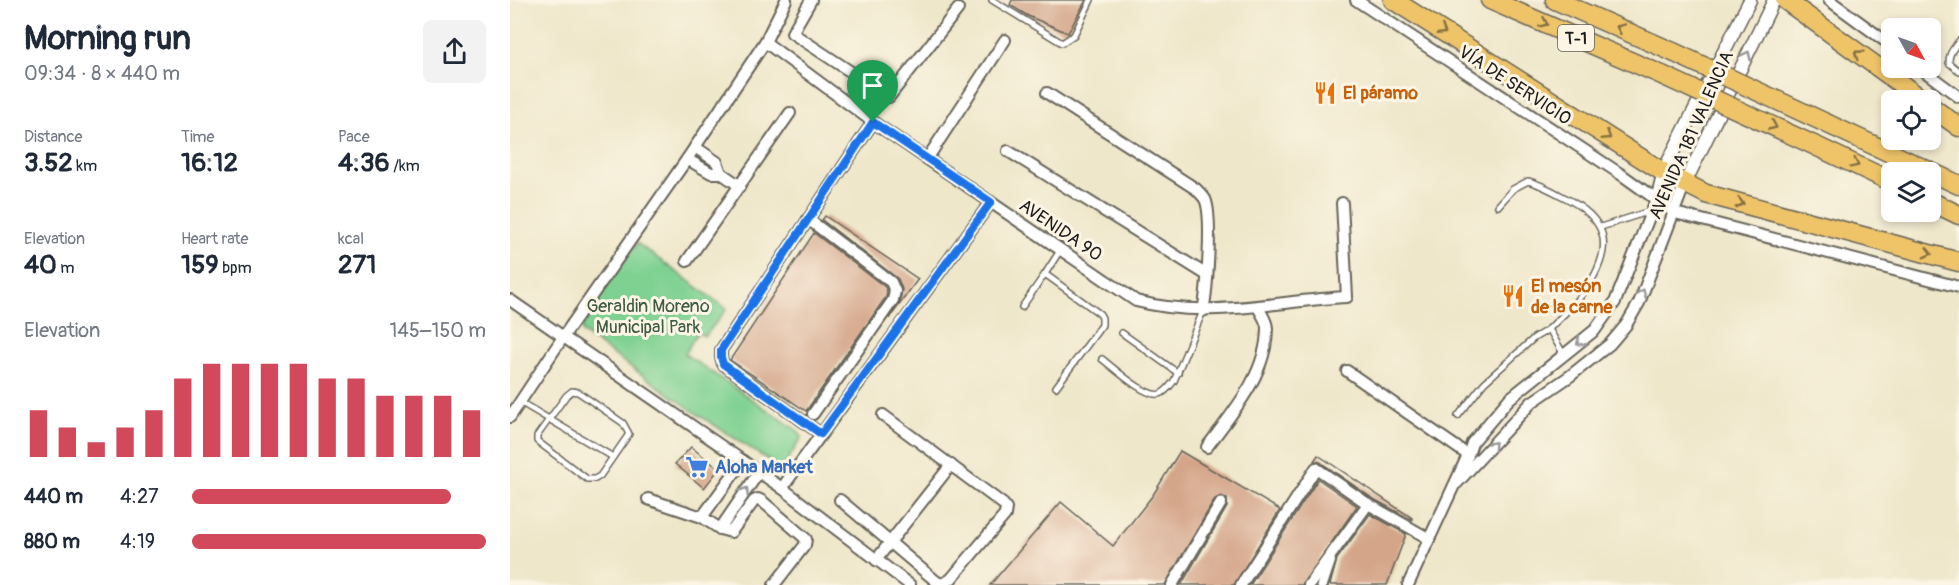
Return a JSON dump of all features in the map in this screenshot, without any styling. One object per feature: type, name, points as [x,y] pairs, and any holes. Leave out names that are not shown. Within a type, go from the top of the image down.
[{"type":"highway","points":[[1393,0],[1663,172],[1706,194],[1959,262]]},
{"type":"highway","name":"T-1","points":[[1490,0],[1662,75],[1881,177]]},
{"type":"highway","name":"T-1","points":[[1555,0],[1673,52],[1959,185]]},
{"type":"highway","points":[[1785,0],[1909,90]]},
{"type":"highway","points":[[1941,114],[1959,127]]},
{"type":"highway","points":[[1941,206],[1959,215]]},
{"type":"street","points":[[510,417],[562,337],[687,159],[765,42],[786,0]]},
{"type":"street","points":[[811,0],[792,33],[889,97],[958,9]]},
{"type":"street","name":"VÍA DE SERVICIO","points":[[1356,0],[1622,175],[1653,205],[1675,213],[1959,288]]},
{"type":"street","name":"AVENIDA 181 VALENCIA","points":[[1453,488],[1472,442],[1509,399],[1595,330],[1609,313],[1653,205],[1663,172],[1750,0]]},
{"type":"street","name":"AVENIDA 181 VALENCIA","points":[[1453,488],[1532,402],[1610,345],[1626,325],[1639,303],[1685,183],[1774,0]]},
{"type":"street","points":[[1828,0],[1881,38]]},
{"type":"street","points":[[779,13],[798,23]]},
{"type":"street","points":[[927,159],[1005,40]]},
{"type":"street","name":"AVENIDA 90","points":[[765,42],[873,122],[1136,301],[1155,306],[1203,311],[1347,297],[1342,203]]},
{"type":"street","points":[[1933,78],[1959,97]]},
{"type":"street","points":[[1047,93],[1196,189],[1205,198],[1208,211],[1207,275],[1203,311]]},
{"type":"street","points":[[687,261],[790,113]]},
{"type":"street","points":[[821,434],[723,364],[721,350],[873,122]]},
{"type":"street","points":[[695,147],[717,162],[721,173]]},
{"type":"street","points":[[1008,151],[1207,275]]},
{"type":"street","points":[[687,159],[711,173],[721,173],[740,186]]},
{"type":"street","points":[[782,488],[991,202]]},
{"type":"street","points":[[808,219],[891,282],[894,291],[893,300],[813,414]]},
{"type":"street","points":[[510,300],[782,488],[910,585]]},
{"type":"street","points":[[1207,447],[1245,394],[1261,362],[1268,326],[1258,307]]},
{"type":"street","points":[[1609,313],[1626,325]]},
{"type":"street","points":[[1347,371],[1468,455]]},
{"type":"street","points":[[840,500],[937,582],[943,584],[951,579],[1005,514],[1004,504],[883,415]]},
{"type":"street","points":[[702,517],[743,461]]},
{"type":"street","points":[[876,560],[951,465]]},
{"type":"street","points":[[1241,585],[1316,468],[1368,504],[1428,538]]},
{"type":"street","points":[[720,529],[759,472]]},
{"type":"street","points":[[1408,585],[1453,488]]},
{"type":"street","points":[[648,499],[702,517],[720,529],[731,532],[758,499],[762,501],[806,539],[805,545],[774,585]]},
{"type":"street","points":[[1172,585],[1221,503]]},
{"type":"street","points":[[1309,585],[1368,504]]},
{"type":"street","points":[[1322,585],[1335,547]]},
{"type":"lane","points":[[992,0],[1062,43],[1074,35],[1091,0]]},
{"type":"lane","points":[[1959,41],[1952,50],[1949,63],[1959,71]]},
{"type":"lane","points":[[1458,416],[1484,383],[1534,338],[1549,329],[1583,294],[1599,264],[1604,244],[1600,226],[1588,211],[1539,184],[1528,181],[1513,189],[1498,206]]},
{"type":"lane","points":[[1600,226],[1653,205]]},
{"type":"lane","points":[[1022,307],[1061,249]]},
{"type":"lane","points":[[1045,274],[1102,318],[1102,325],[1056,387]]},
{"type":"lane","points":[[1102,359],[1151,394],[1159,394],[1167,390],[1174,381],[1203,311]]},
{"type":"lane","points":[[1549,329],[1564,355]]},
{"type":"lane","points":[[1122,333],[1178,373]]},
{"type":"lane","points":[[572,391],[623,423],[629,434],[600,476],[587,479],[537,441],[537,436],[550,419],[572,391]]},
{"type":"lane","points":[[520,402],[613,457]]},
{"type":"green space","name":"Geraldin Moreno Municipal Park","points":[[637,243],[727,309],[705,336],[697,333],[685,354],[797,430],[802,437],[782,469],[697,414],[583,333],[581,322]]},
{"type":"building","points":[[1012,0],[1086,0],[1068,33],[1028,16],[1010,5]]},
{"type":"building","points":[[825,216],[918,279],[889,319],[900,302],[902,289],[898,279],[822,220]]},
{"type":"building","points":[[814,233],[885,287],[887,292],[886,297],[806,411],[730,360]]},
{"type":"building","name":"Aloha Market","points":[[691,447],[719,469],[704,488],[675,464]]},
{"type":"building","points":[[1180,451],[1280,510],[1234,585],[1181,585],[1227,507],[1227,499],[1221,496],[1215,499],[1165,585],[990,585],[1061,502],[1113,546],[1153,495]]},
{"type":"building","points":[[1318,455],[1412,520],[1372,498],[1320,462],[1314,461]]},
{"type":"building","points":[[1318,479],[1357,506],[1302,585],[1250,585]]},
{"type":"building","points":[[1370,514],[1406,534],[1387,585],[1330,585],[1337,559]]},
{"type":"place","name":"El páramo","points":[[1325,93]]},
{"type":"place","name":"El mesón de la carne","points":[[1513,296]]},
{"type":"place","name":"Aloha Market","points":[[697,467]]},
{"type":"route","points":[[873,122],[991,202],[821,434],[723,364],[721,350],[873,122]]}]
